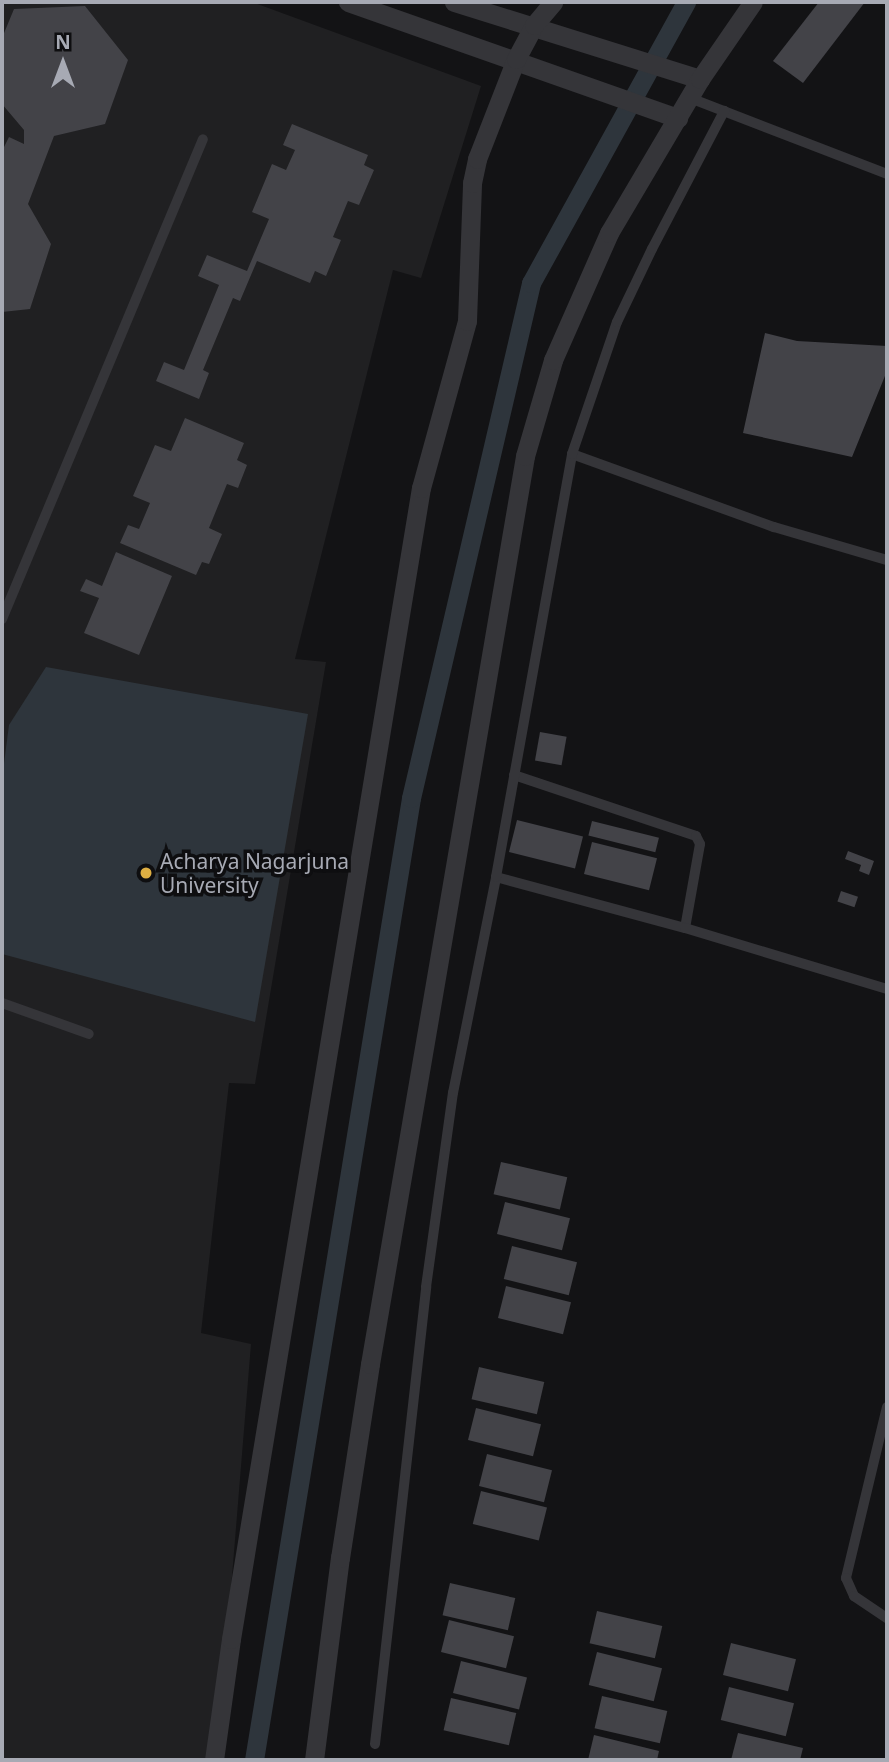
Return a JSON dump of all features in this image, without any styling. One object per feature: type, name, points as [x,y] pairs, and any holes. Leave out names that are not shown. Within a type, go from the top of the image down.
[{"type":"street","points":[[348,2],[535,65],[645,109],[678,118]]},
{"type":"street","points":[[454,2],[700,79]]},
{"type":"street","points":[[214,1760],[231,1639],[417,515],[467,321],[472,183],[477,159],[516,59],[543,28],[553,2]]},
{"type":"street","points":[[314,1760],[340,1558],[368,1377],[525,456],[553,360],[610,233],[700,79],[753,2]]},
{"type":"lane","points":[[690,98],[887,174]]},
{"type":"lane","points":[[375,1744],[426,1287],[451,1107],[496,877],[572,454],[617,322],[724,111]]},
{"type":"lane","points":[[2,619],[203,139]]},
{"type":"lane","points":[[572,454],[774,527],[887,560]]},
{"type":"lane","points":[[514,775],[696,836],[700,844],[685,928]]},
{"type":"lane","points":[[496,877],[685,928],[887,989]]},
{"type":"lane","points":[[2,1003],[89,1034]]},
{"type":"lane","points":[[887,1407],[846,1578],[854,1596],[887,1618]]},
{"type":"shaded area","name":"Acharya Nagarjuna University","points":[[2,2],[252,2],[481,86],[421,278],[393,270],[295,659],[326,662],[255,1084],[229,1083],[201,1333],[251,1344],[217,1760],[2,1760]]},
{"type":"shaded area","points":[[46,667],[308,714],[255,1022],[2,954],[2,779],[9,725]]},
{"type":"building","points":[[819,2],[865,2],[803,83],[773,61]]},
{"type":"building","points":[[85,6],[128,60],[105,124],[54,136],[28,204],[51,244],[30,309],[2,312],[2,151],[9,137],[24,144],[24,130],[2,104],[2,38],[14,9]]},
{"type":"building","points":[[292,124],[368,155],[364,165],[374,170],[359,205],[348,201],[333,237],[341,240],[326,276],[315,271],[310,283],[257,261],[240,301],[233,298],[203,370],[209,373],[199,399],[156,381],[164,362],[184,370],[219,285],[198,276],[207,255],[247,271],[269,219],[252,212],[272,164],[286,170],[295,150],[283,145]]},
{"type":"building","points":[[765,333],[797,341],[887,346],[887,371],[852,457],[743,433]]},
{"type":"building","points":[[185,418],[244,443],[237,460],[247,465],[238,488],[227,484],[209,528],[222,534],[209,564],[202,562],[196,575],[120,543],[128,525],[139,529],[150,503],[133,496],[155,445],[171,451]]},
{"type":"building","points":[[116,552],[172,576],[139,655],[84,633],[99,598],[80,591],[86,579],[102,586]]},
{"type":"building","points":[[540,732],[567,737],[562,765],[535,761]]},
{"type":"building","points":[[517,820],[583,836],[575,868],[509,852]]},
{"type":"building","points":[[592,821],[659,838],[655,852],[588,836]]},
{"type":"building","points":[[592,842],[657,858],[649,890],[584,874]]},
{"type":"building","points":[[848,851],[874,861],[869,875],[859,871],[861,865],[845,859]]},
{"type":"building","points":[[841,891],[858,897],[854,907],[837,901]]},
{"type":"building","points":[[501,1162],[567,1177],[560,1209],[494,1194]]},
{"type":"building","points":[[505,1202],[570,1218],[562,1250],[497,1234]]},
{"type":"building","points":[[512,1246],[577,1262],[569,1295],[504,1279]]},
{"type":"building","points":[[506,1286],[571,1302],[563,1334],[498,1318]]},
{"type":"building","points":[[479,1367],[544,1382],[537,1414],[472,1399]]},
{"type":"building","points":[[476,1408],[541,1424],[533,1456],[468,1440]]},
{"type":"building","points":[[487,1454],[552,1470],[544,1502],[479,1486]]},
{"type":"building","points":[[481,1491],[547,1507],[539,1540],[473,1524]]},
{"type":"building","points":[[450,1583],[515,1598],[508,1630],[443,1615]]},
{"type":"building","points":[[597,1611],[662,1626],[655,1658],[590,1643]]},
{"type":"building","points":[[449,1620],[514,1636],[506,1668],[441,1652]]},
{"type":"building","points":[[731,1643],[796,1659],[788,1691],[723,1675]]},
{"type":"building","points":[[597,1652],[662,1668],[654,1701],[589,1685]]},
{"type":"building","points":[[461,1661],[527,1677],[519,1709],[453,1693]]},
{"type":"building","points":[[729,1687],[794,1703],[786,1736],[721,1720]]},
{"type":"building","points":[[602,1696],[667,1711],[660,1743],[595,1728]]},
{"type":"building","points":[[451,1698],[516,1713],[509,1745],[444,1730]]},
{"type":"building","points":[[738,1733],[803,1748],[800,1760],[731,1760]]},
{"type":"building","points":[[594,1735],[659,1751],[657,1760],[588,1760]]},
{"type":"waterway","points":[[254,1760],[411,798],[531,283],[686,2]]},
{"type":"place","name":"Acharya Nagarjuna University","points":[[146,873]]}]
